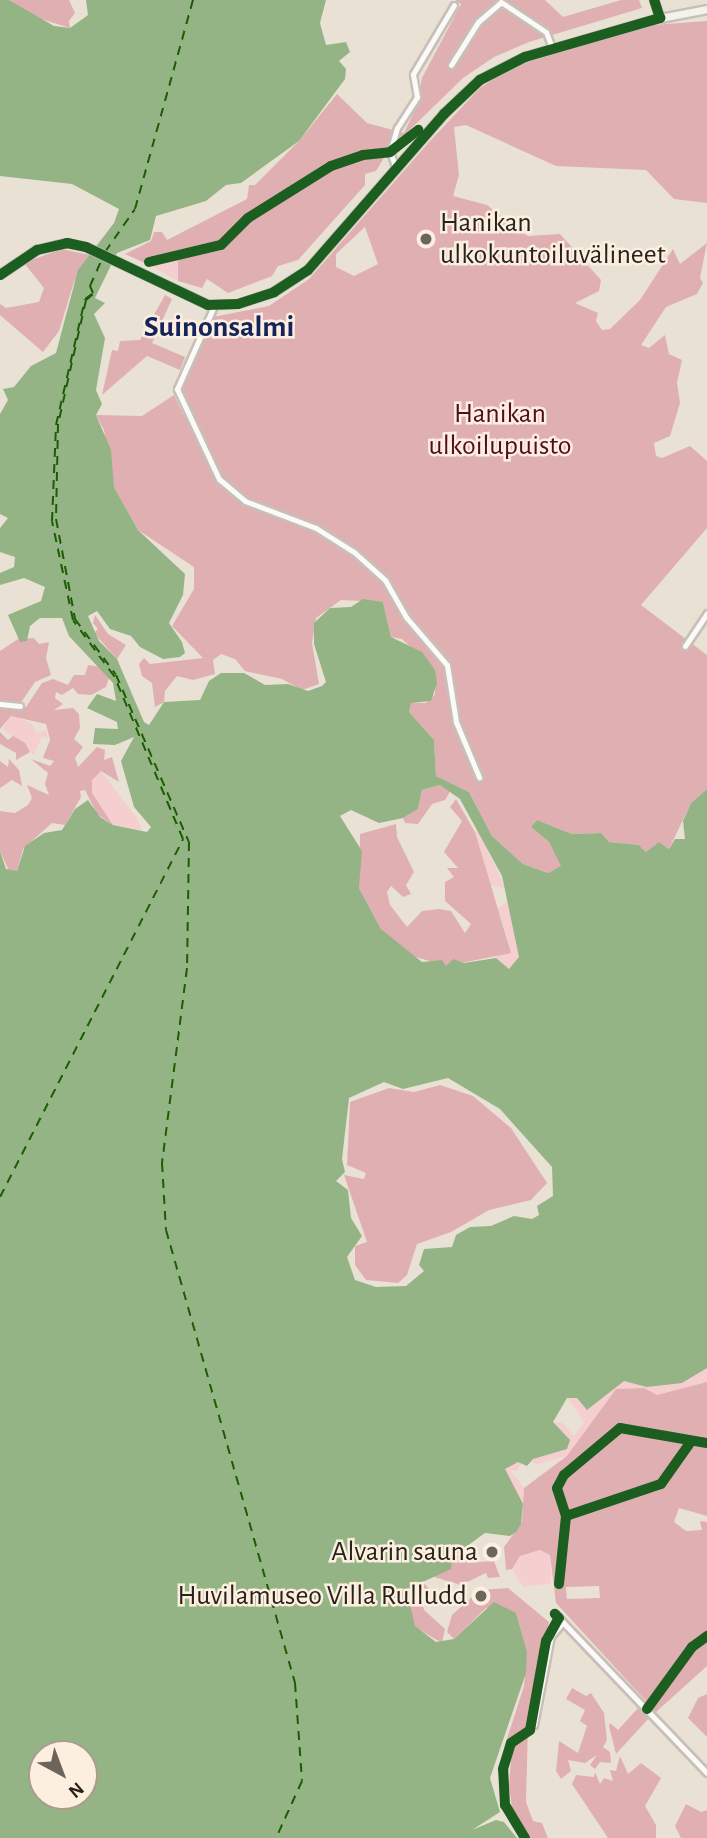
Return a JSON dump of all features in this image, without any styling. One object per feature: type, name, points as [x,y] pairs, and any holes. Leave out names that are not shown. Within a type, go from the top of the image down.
[{"type":"main road","points":[[660,18],[707,9]]},
{"type":"street","points":[[0,275],[45,247],[67,243],[86,247],[214,306],[254,299],[297,280],[480,80],[506,65],[552,48],[660,18],[654,0]]},
{"type":"street","points":[[452,65],[478,22],[501,2],[546,32],[552,48]]},
{"type":"street","points":[[396,169],[390,152],[397,128],[417,97],[413,74],[454,5]]},
{"type":"street","points":[[214,306],[177,389],[219,479],[245,501],[327,535],[385,580],[406,617],[447,665],[456,722],[479,777]]},
{"type":"street","points":[[685,646],[707,613]]},
{"type":"street","points":[[0,704],[20,706]]},
{"type":"street","points":[[555,1614],[707,1773]]},
{"type":"street","points":[[534,1725],[551,1636],[562,1622]]},
{"type":"shaded area","points":[[0,0],[9,0],[54,26],[70,28],[88,15],[86,0],[326,0],[320,23],[326,45],[346,42],[350,52],[339,61],[346,69],[345,79],[299,141],[241,183],[226,185],[206,201],[156,216],[150,240],[117,253],[95,298],[105,303],[94,314],[105,338],[96,390],[102,404],[96,415],[111,450],[114,487],[138,530],[185,574],[183,595],[169,623],[182,642],[185,653],[180,657],[163,659],[140,647],[131,636],[110,629],[97,611],[88,616],[99,641],[117,659],[144,722],[149,725],[164,702],[200,700],[209,681],[221,673],[244,673],[265,685],[288,684],[308,691],[322,686],[326,682],[314,644],[314,623],[330,608],[351,607],[363,599],[383,602],[391,637],[422,652],[435,670],[437,683],[431,701],[411,703],[409,712],[434,740],[436,776],[469,792],[492,836],[523,864],[548,873],[561,866],[549,842],[531,827],[537,820],[572,834],[601,833],[609,842],[639,845],[646,852],[659,842],[669,849],[675,839],[685,839],[683,821],[691,803],[707,789],[707,1368],[682,1383],[647,1387],[624,1381],[587,1410],[577,1398],[567,1398],[553,1422],[570,1440],[567,1449],[533,1459],[527,1466],[518,1462],[505,1469],[523,1504],[521,1524],[516,1532],[510,1536],[485,1533],[452,1557],[451,1569],[414,1586],[408,1596],[415,1626],[436,1642],[454,1639],[494,1602],[516,1613],[527,1652],[526,1673],[490,1778],[500,1812],[472,1830],[496,1820],[504,1822],[517,1838],[0,1838],[0,851],[6,869],[17,871],[25,846],[44,833],[62,830],[75,809],[88,800],[100,817],[113,825],[147,832],[151,827],[134,807],[121,761],[134,737],[115,745],[93,744],[95,728],[118,729],[117,722],[87,708],[97,694],[116,701],[113,683],[69,636],[62,618],[40,618],[30,626],[27,641],[20,642],[8,615],[41,601],[45,587],[24,578],[0,585],[0,573],[14,567],[15,557],[0,552],[0,528],[8,518],[0,514],[0,414],[8,400],[3,389],[14,387],[31,366],[56,353],[78,270],[114,223],[119,209],[72,184],[0,176]],"holes":[[[440,785],[460,799],[502,876],[519,957],[509,969],[496,958],[464,963],[453,959],[446,966],[442,960],[422,962],[381,929],[359,888],[362,851],[340,816],[351,810],[379,823],[403,818],[418,809],[422,790]],[[448,1078],[500,1109],[552,1167],[553,1196],[537,1206],[539,1215],[532,1219],[514,1216],[491,1226],[470,1227],[456,1235],[452,1247],[424,1249],[419,1265],[424,1271],[406,1286],[376,1287],[355,1280],[347,1257],[362,1236],[351,1218],[348,1190],[336,1181],[345,1172],[342,1159],[349,1098],[384,1082],[403,1089]]]},
{"type":"shaded area","points":[[179,256],[178,281],[151,266]]},
{"type":"shaded area","points":[[15,716],[32,724],[37,733],[46,730],[48,738],[42,736],[34,755],[3,729],[7,718]]},
{"type":"shaded area","points":[[101,771],[138,820],[142,830],[113,825],[92,793],[92,780]]},
{"type":"shaded area","points":[[475,832],[479,832],[505,888],[490,885]]},
{"type":"shaded area","points":[[508,901],[525,963],[503,972],[496,958],[507,936],[498,909]]},
{"type":"shaded area","points":[[707,1327],[707,1382],[657,1395],[644,1388],[616,1389],[567,1456],[537,1464],[519,1455],[521,1464],[517,1471],[510,1470],[524,1488],[523,1502],[492,1487],[497,1451],[553,1422],[563,1423],[574,1436],[584,1422],[563,1390],[564,1380]]},
{"type":"shaded area","points":[[540,1550],[550,1555],[551,1583],[523,1587],[512,1569],[520,1556]]},
{"type":"green space","points":[[9,0],[69,0],[75,13],[69,21],[70,28],[35,17]]},
{"type":"green space","points":[[455,0],[545,0],[563,17],[621,0],[639,0],[642,8],[529,42],[494,57],[463,78],[388,151],[376,171],[365,174],[365,185],[298,260],[278,266],[272,276],[228,293],[207,279],[202,288],[178,281],[178,257],[151,266],[125,254],[151,241],[154,232],[162,232],[167,240],[247,199],[249,185],[255,185],[299,141],[337,94],[367,123],[404,133],[416,108],[422,78],[461,4]]},
{"type":"green space","name":"Hanikan ulkoilupuisto","points":[[707,21],[707,203],[674,199],[646,170],[556,166],[466,125],[454,127],[459,175],[453,196],[487,205],[528,236],[560,234],[601,280],[599,291],[575,303],[598,313],[596,321],[602,330],[610,329],[640,300],[673,249],[680,264],[707,243],[700,278],[703,283],[697,294],[666,307],[641,345],[649,348],[665,335],[669,354],[682,360],[677,383],[680,403],[670,436],[654,443],[656,456],[662,458],[690,446],[707,461],[707,528],[641,605],[707,655],[707,789],[691,803],[669,849],[659,842],[646,852],[639,845],[609,842],[601,833],[572,834],[537,820],[531,827],[549,842],[562,866],[548,873],[523,864],[492,836],[469,792],[436,776],[434,740],[409,712],[411,703],[426,703],[435,694],[435,670],[402,639],[391,637],[383,602],[341,600],[316,618],[312,643],[319,684],[302,690],[282,679],[245,671],[235,659],[221,654],[213,660],[215,674],[193,680],[177,676],[165,691],[164,702],[155,707],[152,683],[142,676],[139,664],[144,658],[150,664],[203,658],[172,626],[194,589],[194,567],[138,530],[114,487],[104,430],[96,415],[142,416],[174,395],[183,414],[188,413],[181,389],[213,317],[269,306],[309,279],[480,88],[528,61],[652,25]],"holes":[[[365,227],[378,264],[354,276],[336,267],[336,254]]]},
{"type":"green space","points":[[61,249],[90,255],[74,282],[59,331],[43,352],[0,315],[0,304],[6,308],[39,302],[44,288],[24,263]]},
{"type":"green space","points":[[165,295],[172,299],[152,343],[185,357],[180,370],[147,356],[102,395],[112,350],[118,351],[120,341],[140,340]]},
{"type":"green space","points":[[95,615],[108,634],[126,645],[117,659],[94,633],[98,629],[93,623]]},
{"type":"green space","points":[[34,638],[39,644],[49,642],[46,658],[51,675],[35,682],[20,704],[0,703],[0,651],[18,639]]},
{"type":"green space","points":[[88,665],[101,667],[109,678],[106,687],[91,695],[78,694],[73,688],[62,695],[56,692],[55,698],[63,704],[54,710],[73,708],[79,714],[80,728],[74,739],[83,747],[75,758],[78,767],[97,747],[105,750],[104,760],[112,757],[119,782],[101,771],[92,780],[92,793],[113,825],[97,814],[85,790],[80,791],[81,797],[65,825],[52,823],[23,849],[17,871],[9,871],[0,851],[0,811],[15,813],[28,805],[32,798],[27,785],[49,795],[45,784],[48,773],[31,759],[50,766],[54,761],[43,758],[50,740],[46,724],[11,716],[0,729],[0,706],[26,707],[42,683],[53,679],[68,685],[74,675],[85,675]]},
{"type":"green space","points":[[0,732],[8,740],[13,736],[25,743],[30,752],[16,760],[16,753],[0,744]]},
{"type":"green space","points":[[9,759],[19,770],[22,786],[12,780],[0,788],[0,761],[8,767]]},
{"type":"green space","points":[[440,785],[451,790],[445,800],[432,804],[418,824],[405,823],[403,818],[418,809],[422,790]]},
{"type":"green space","points":[[456,799],[475,832],[511,953],[446,966],[409,955],[381,929],[359,888],[360,834],[396,824],[397,837],[414,872],[406,885],[411,894],[403,897],[391,886],[387,892],[390,905],[407,927],[422,911],[439,909],[451,911],[465,933],[471,924],[445,901],[445,882],[454,877],[447,868],[458,868],[444,852],[462,821],[450,807]]},
{"type":"green space","points":[[440,1085],[473,1096],[511,1128],[547,1183],[531,1200],[489,1210],[451,1232],[417,1244],[407,1275],[398,1283],[366,1280],[355,1265],[355,1246],[367,1242],[344,1175],[364,1179],[366,1173],[347,1165],[350,1102],[389,1088],[414,1092]]},
{"type":"green space","points":[[707,1382],[707,1516],[679,1508],[674,1522],[686,1531],[702,1530],[700,1521],[707,1522],[707,1666],[656,1712],[556,1603],[550,1555],[540,1550],[520,1556],[512,1569],[506,1570],[504,1547],[522,1522],[524,1488],[567,1456],[616,1389],[644,1388],[657,1395]],"holes":[[[599,1586],[600,1598],[567,1599],[566,1587]]]},
{"type":"green space","points":[[463,1550],[467,1563],[494,1561],[500,1577],[488,1578],[486,1573],[461,1585],[434,1577]]},
{"type":"green space","points":[[422,1582],[429,1588],[421,1599],[424,1610],[445,1629],[442,1643],[415,1627],[410,1619],[408,1596]]},
{"type":"green space","points":[[508,1588],[549,1622],[528,1726],[526,1802],[533,1821],[542,1823],[548,1838],[527,1838],[513,1815],[509,1785],[512,1749],[505,1745],[524,1686],[527,1653],[516,1613],[486,1608],[454,1639],[447,1632],[452,1615],[480,1590]]},
{"type":"green space","points":[[572,1688],[586,1696],[591,1693],[604,1713],[607,1740],[603,1747],[610,1752],[611,1763],[600,1762],[595,1769],[590,1765],[597,1755],[585,1763],[568,1760],[571,1771],[561,1779],[556,1771],[559,1741],[578,1753],[587,1726],[580,1721],[585,1710],[566,1699]]},
{"type":"green space","points":[[707,1694],[707,1737],[688,1718],[698,1698]]},
{"type":"green space","points":[[639,1707],[649,1718],[616,1754],[610,1723],[618,1730]]},
{"type":"green space","points":[[620,1756],[628,1774],[641,1763],[661,1778],[645,1806],[656,1825],[656,1838],[608,1838],[572,1784],[576,1775],[594,1777],[595,1772],[600,1784],[604,1778],[613,1781],[610,1770],[616,1771]]},
{"type":"green space","points":[[686,1804],[701,1812],[707,1810],[707,1838],[681,1838],[675,1826]]},
{"type":"ferry route","points":[[93,293],[90,286],[105,252],[135,209],[193,0]]},
{"type":"ferry route","points":[[0,1197],[183,839],[114,676],[73,620],[52,521],[56,425],[85,299],[92,294]]},
{"type":"ferry route","points":[[93,294],[86,300],[58,424],[56,519],[75,619],[116,675],[189,842],[187,968],[162,1163],[166,1230],[295,1683],[302,1781],[276,1838]]},
{"type":"cycle path","points":[[0,275],[37,250],[67,243],[86,247],[208,305],[238,304],[274,292],[308,270],[444,114],[480,80],[525,57],[660,18],[654,0]]},
{"type":"cycle path","points":[[149,262],[221,245],[248,218],[331,166],[363,155],[390,152],[418,130]]},
{"type":"cycle path","points":[[559,1584],[566,1516],[557,1488],[564,1475],[620,1428],[707,1443]]},
{"type":"cycle path","points":[[566,1516],[661,1484],[690,1443]]},
{"type":"cycle path","points":[[525,1838],[505,1805],[503,1769],[511,1743],[530,1730],[546,1641],[559,1618],[555,1614]]},
{"type":"cycle path","points":[[647,1709],[692,1647],[707,1636]]},
{"type":"place","name":"Hanikan ulkokuntoiluvälineet","points":[[426,239]]},
{"type":"place","name":"Alvarin sauna","points":[[492,1552]]},
{"type":"place","name":"Huvilamuseo Villa Rulludd","points":[[481,1596]]},
{"type":"district","name":"Suinonsalmi","points":[[219,327]]}]
